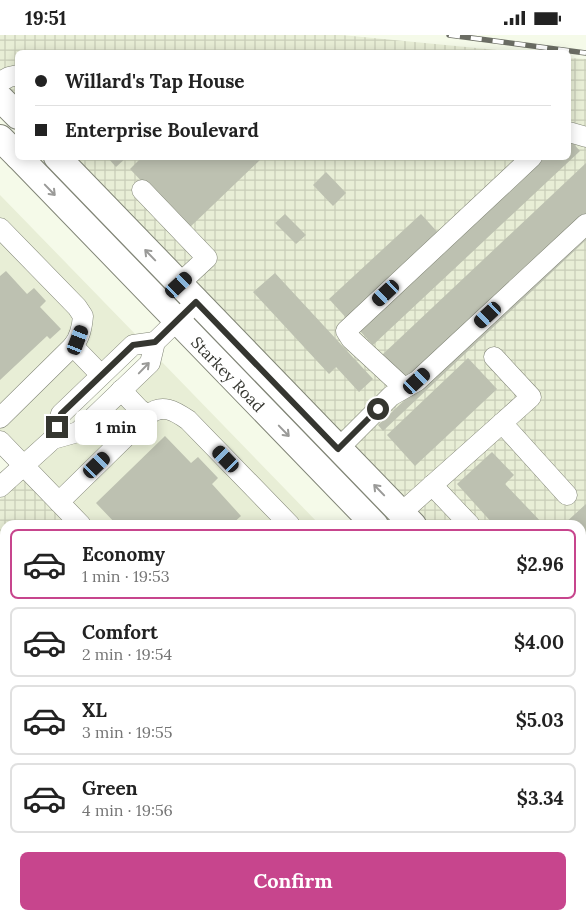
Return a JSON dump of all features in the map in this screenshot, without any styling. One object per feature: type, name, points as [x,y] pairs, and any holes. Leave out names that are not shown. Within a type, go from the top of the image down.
[{"type":"main road","points":[[0,98],[15,113]]},
{"type":"main road","name":"Starkey Road","points":[[0,138],[15,154]]},
{"type":"main road","name":"Starkey Road","points":[[21,160],[370,520]]},
{"type":"main road","name":"Starkey Road","points":[[60,160],[407,519]]},
{"type":"street","points":[[0,82],[15,76]]},
{"type":"street","points":[[571,133],[586,137]]},
{"type":"street","points":[[404,388],[351,339],[346,331],[529,160]]},
{"type":"street","points":[[52,439],[78,432],[150,363],[155,342],[177,321],[188,293],[207,259],[142,190]]},
{"type":"street","points":[[338,449],[391,396],[417,381],[586,224]]},
{"type":"street","points":[[0,228],[84,316],[78,340],[0,418]]},
{"type":"street","points":[[0,487],[52,439],[61,414],[133,345],[155,342]]},
{"type":"street","points":[[73,346],[101,375]]},
{"type":"street","points":[[407,519],[432,485],[531,397],[494,357]]},
{"type":"street","points":[[122,390],[139,409],[148,415]]},
{"type":"street","points":[[59,502],[148,415],[153,411],[162,409],[173,410],[188,420],[285,520]]},
{"type":"street","points":[[502,423],[567,495]]},
{"type":"street","points":[[0,441],[76,520]]},
{"type":"street","points":[[432,485],[465,520]]},
{"type":"shaded area","points":[[0,35],[342,35],[497,50],[15,50],[15,94],[0,78]]},
{"type":"shaded area","points":[[571,58],[586,59],[586,520],[422,520],[78,160],[571,160]]},
{"type":"shaded area","points":[[0,195],[137,336],[42,434],[43,436],[20,457],[0,438]]},
{"type":"shaded area","points":[[159,359],[315,520],[83,520],[32,470],[55,449],[58,450],[59,446]]},
{"type":"shaded area","points":[[32,470],[83,520],[0,520],[0,499]]},
{"type":"building","points":[[571,141],[580,151],[571,159]]},
{"type":"building","points":[[110,160],[124,160],[116,167]]},
{"type":"building","points":[[139,160],[260,160],[187,230],[130,169]]},
{"type":"building","points":[[539,160],[570,160],[373,345],[359,330]]},
{"type":"building","points":[[586,163],[586,214],[407,382],[382,355]]},
{"type":"building","points":[[326,172],[346,193],[333,206],[313,185]]},
{"type":"building","points":[[285,214],[306,235],[296,244],[275,223]]},
{"type":"building","points":[[421,214],[441,236],[349,321],[329,299]]},
{"type":"building","points":[[586,230],[586,240],[383,431],[378,425]]},
{"type":"building","points":[[6,271],[27,294],[34,288],[46,301],[40,307],[61,329],[50,339],[47,336],[0,380],[0,276]]},
{"type":"building","points":[[275,273],[373,379],[359,392],[336,367],[329,374],[253,292]]},
{"type":"building","points":[[468,358],[497,389],[415,466],[387,435]]},
{"type":"building","points":[[165,436],[191,463],[198,457],[218,478],[212,484],[241,516],[237,520],[112,520],[96,503]]},
{"type":"building","points":[[492,452],[514,475],[505,484],[539,520],[489,520],[457,484]]},
{"type":"building","points":[[586,504],[586,520],[568,520]]},
{"type":"railway","points":[[449,35],[563,50]]},
{"type":"railway","points":[[571,51],[586,53]]},
{"type":"route","points":[[57,427],[61,414],[133,345],[155,342],[196,302],[338,449],[378,409]]}]
